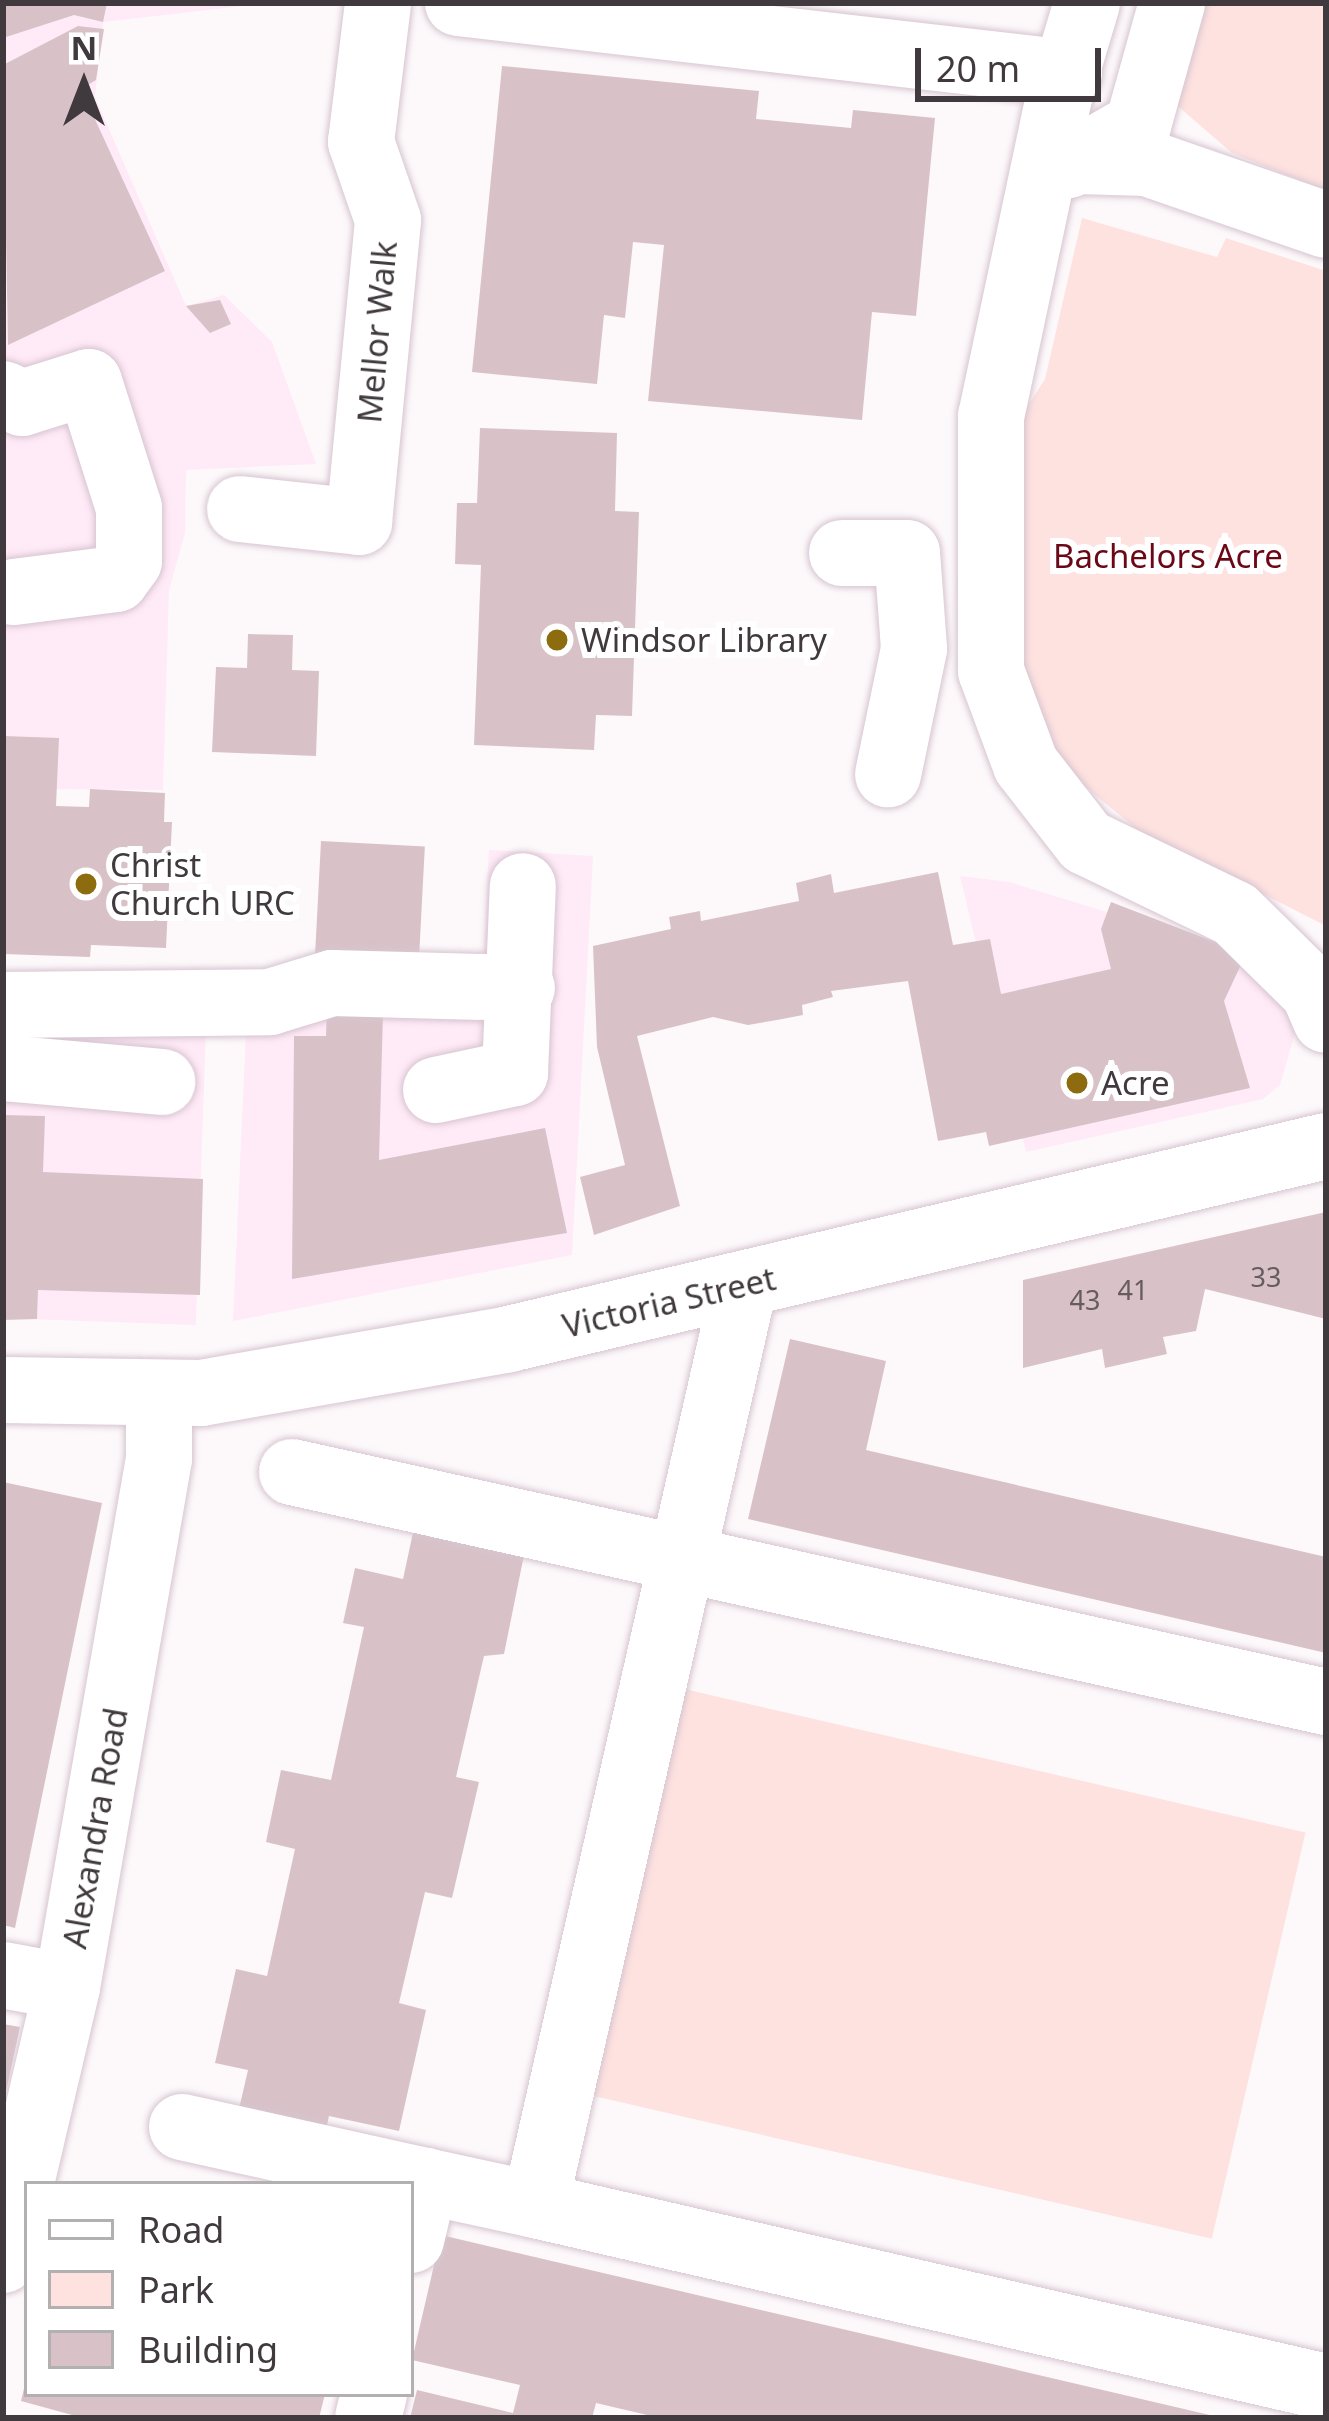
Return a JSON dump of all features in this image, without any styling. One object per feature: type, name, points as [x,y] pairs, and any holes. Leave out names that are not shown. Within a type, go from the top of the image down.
[{"type":"street","name":"Mellor Walk","points":[[240,509],[359,522],[388,220],[361,142],[378,3]]},
{"type":"street","points":[[458,3],[1069,74]]},
{"type":"street","points":[[1087,3],[1069,74],[1061,170],[992,416],[992,671],[1026,765],[1086,842],[1235,914],[1314,992],[1326,1020]]},
{"type":"street","points":[[1061,170],[1138,125],[1172,3]]},
{"type":"street","points":[[1061,170],[1147,163],[1326,225]]},
{"type":"street","points":[[3,394],[22,403],[89,382],[129,508],[129,561],[116,579],[14,592]]},
{"type":"street","points":[[842,553],[907,553],[914,649],[888,773]]},
{"type":"street","points":[[914,649],[992,671]]},
{"type":"street","points":[[436,1090],[515,1073],[523,988],[523,886]]},
{"type":"street","points":[[3,1005],[270,1002],[332,983],[523,988]]},
{"type":"street","points":[[3,1068],[162,1082]]},
{"type":"street","name":"Victoria Street","points":[[3,1390],[201,1393],[509,1339],[1326,1146]]},
{"type":"street","points":[[535,2205],[744,1286]]},
{"type":"street","name":"Alexandra Road","points":[[3,2260],[67,1987],[113,1579],[159,1459],[159,1393]]},
{"type":"street","points":[[292,1472],[1326,1702]]},
{"type":"street","points":[[3,1975],[67,1987]]},
{"type":"street","points":[[182,2127],[336,2181]]},
{"type":"street","points":[[418,2210],[535,2205],[1326,2387]]},
{"type":"shaded area","points":[[3,3],[269,3],[103,22],[95,97],[186,306],[224,295],[272,342],[316,464],[186,470],[185,533],[169,590],[163,790],[42,789],[3,854]]},
{"type":"shaded area","points":[[489,850],[593,856],[572,1255],[233,1321],[246,1032],[483,969]]},
{"type":"shaded area","points":[[960,876],[1009,882],[1120,916],[1257,968],[1299,1020],[1280,1085],[1263,1099],[1026,1152]]},
{"type":"shaded area","points":[[3,1026],[206,1033],[196,1325],[3,1318]]},
{"type":"green space","points":[[1199,3],[1326,3],[1326,191],[1232,153],[1165,95]]},
{"type":"green space","name":"Bachelors Acre","points":[[1082,218],[1217,257],[1226,238],[1326,271],[1326,926],[1138,830],[1083,785],[1046,740],[1021,669],[1015,426],[1045,379]]},
{"type":"green space","points":[[680,1688],[1306,1832],[1212,2239],[586,2094]]},
{"type":"building","points":[[3,3],[107,3],[103,22],[74,15],[3,38]]},
{"type":"building","points":[[78,26],[104,29],[96,80],[81,89],[165,271],[8,345],[3,65]]},
{"type":"building","points":[[502,66],[759,91],[756,119],[851,128],[853,110],[935,118],[916,316],[872,312],[862,420],[648,401],[664,245],[633,242],[625,318],[604,315],[597,384],[472,372]]},
{"type":"building","points":[[220,300],[231,324],[210,333],[186,306]]},
{"type":"building","name":"Windsor Library","points":[[480,428],[617,433],[615,511],[639,512],[632,716],[596,715],[594,750],[474,745],[481,565],[455,564],[457,503],[477,503]]},
{"type":"building","points":[[248,634],[293,635],[292,670],[319,671],[316,756],[212,752],[216,667],[247,668]]},
{"type":"building","name":"Christ Church URC","points":[[3,736],[59,738],[56,806],[89,807],[90,789],[165,793],[164,822],[172,822],[166,948],[91,945],[90,957],[3,954]]},
{"type":"building","points":[[321,841],[425,846],[418,969],[315,964]]},
{"type":"building","points":[[938,872],[953,945],[990,939],[1001,994],[1111,969],[1101,929],[1111,902],[1246,954],[1224,1001],[1250,1088],[989,1146],[986,1132],[938,1141],[908,981],[831,991],[833,997],[802,1005],[803,1015],[777,1020],[748,1025],[713,1017],[637,1036],[680,1206],[594,1235],[580,1177],[625,1165],[597,1047],[593,946],[671,929],[669,917],[700,911],[701,921],[799,901],[796,883],[831,874],[834,893]]},
{"type":"building","points":[[327,1007],[383,1012],[379,1160],[545,1128],[567,1233],[292,1279],[294,1036],[326,1036]]},
{"type":"building","points":[[3,1115],[45,1116],[43,1172],[203,1179],[200,1295],[38,1290],[37,1319],[3,1320]]},
{"type":"building","points":[[1326,1212],[1326,1319],[1205,1289],[1196,1331],[1163,1337],[1167,1354],[1105,1368],[1102,1349],[1023,1368],[1023,1280]]},
{"type":"building","points":[[790,1339],[886,1361],[866,1450],[1326,1557],[1326,1653],[748,1519]]},
{"type":"building","points":[[3,1482],[102,1503],[15,1928],[3,1925]]},
{"type":"building","points":[[414,1528],[525,1550],[504,1654],[484,1656],[456,1777],[479,1782],[452,1898],[425,1892],[399,2003],[426,2010],[399,2131],[329,2116],[323,2142],[236,2122],[248,2070],[215,2063],[236,1969],[267,1976],[295,1849],[266,1842],[281,1770],[331,1780],[364,1627],[343,1623],[355,1568],[403,1579]]},
{"type":"building","points":[[3,2024],[20,2027],[5,2097],[3,2096]]},
{"type":"building","points":[[441,2235],[1214,2416],[660,2418],[596,2403],[592,2418],[410,2418],[417,2390],[513,2413],[520,2385],[414,2360]]},
{"type":"building","points":[[24,2388],[24,2397],[324,2397],[319,2418],[83,2418],[21,2401]]},
{"type":"place","name":"Windsor Library","points":[[557,640]]},
{"type":"place","name":"Christ Church URC","points":[[86,884]]},
{"type":"place","name":"Acre","points":[[1077,1083]]}]
